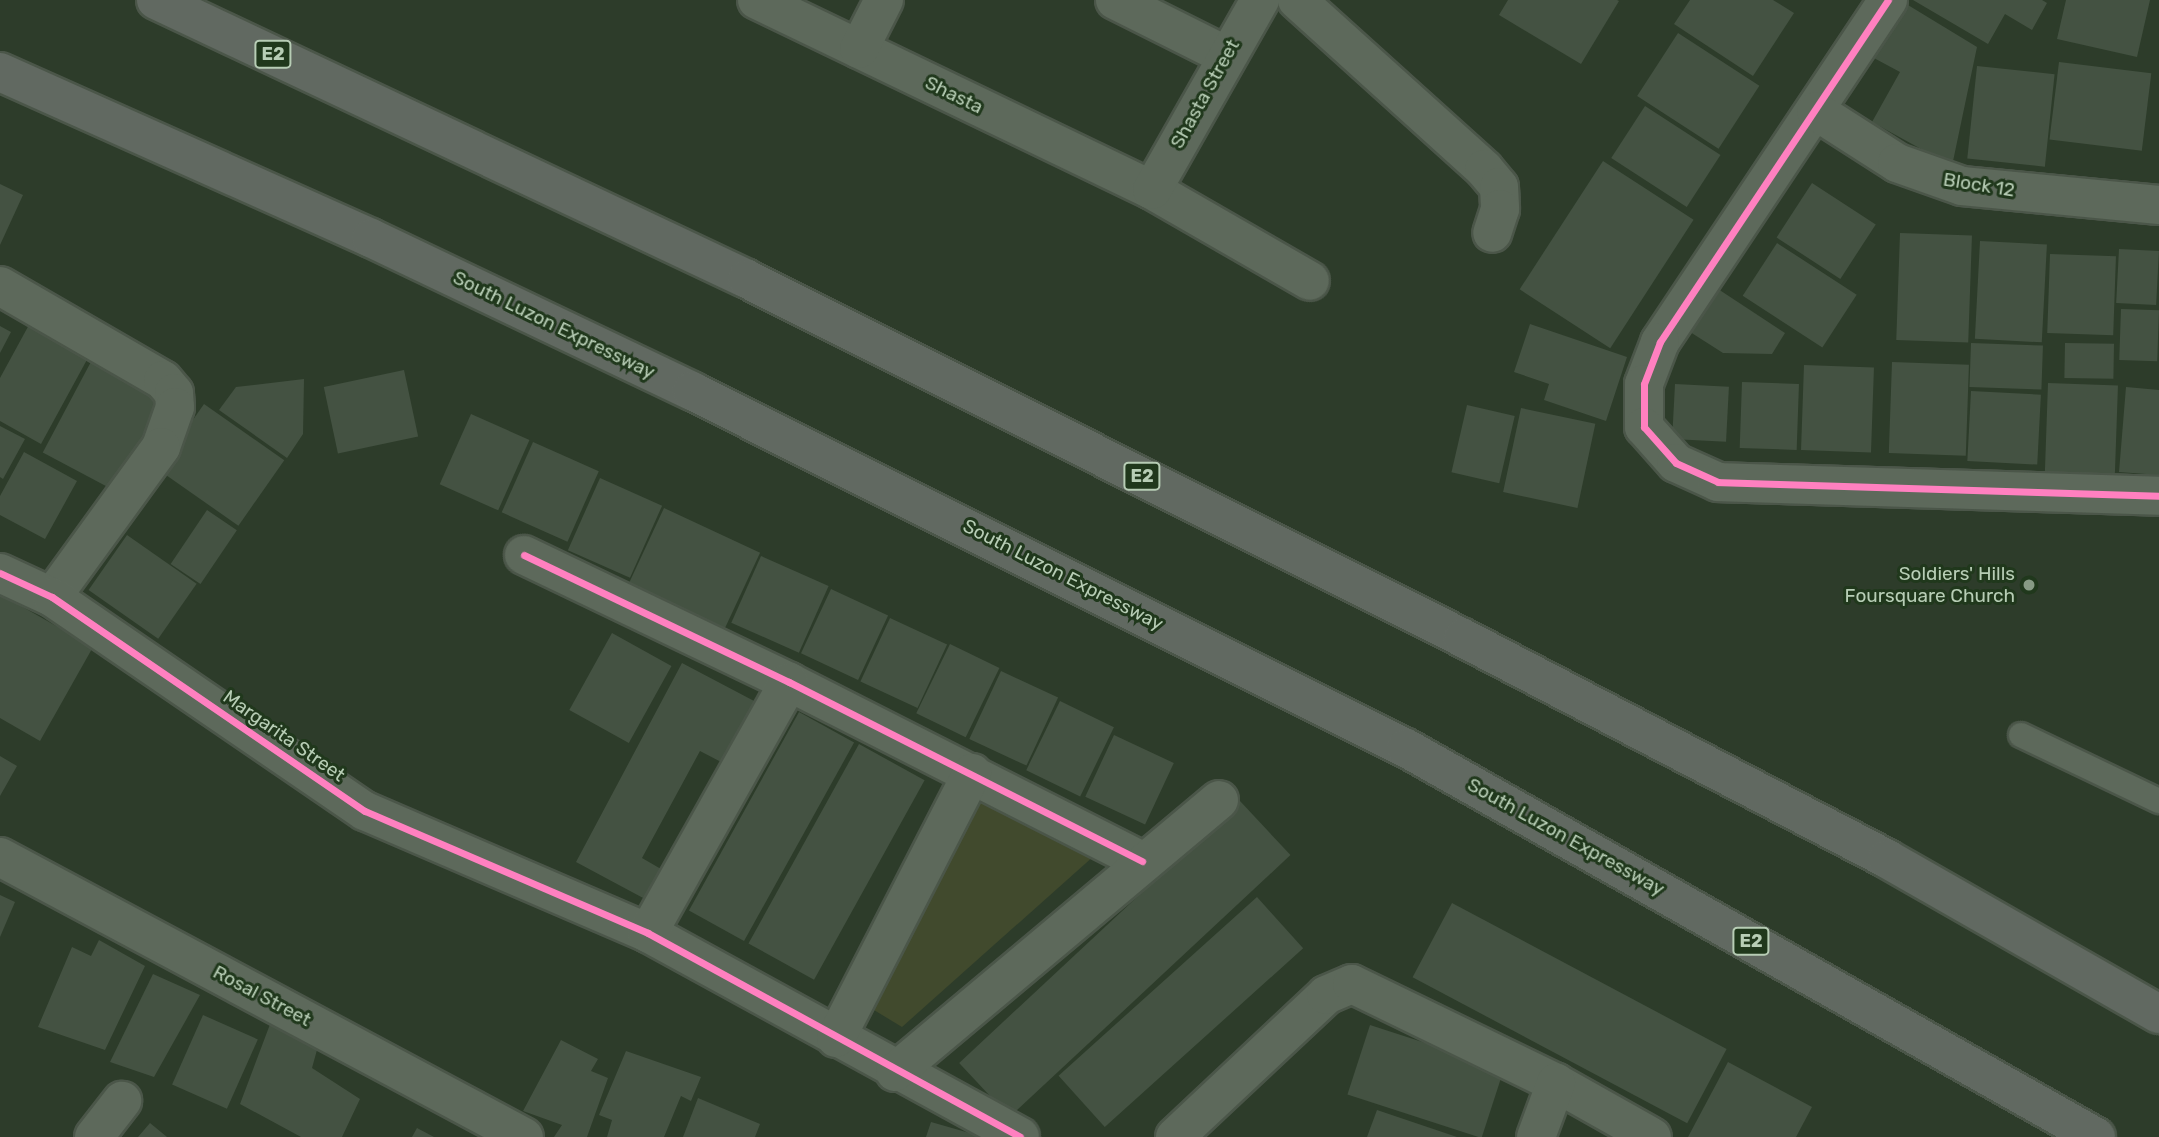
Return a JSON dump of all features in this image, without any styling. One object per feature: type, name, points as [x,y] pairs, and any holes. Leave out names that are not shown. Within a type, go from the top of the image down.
[{"type":"highway","name":"E2","points":[[156,0],[747,279],[1451,632],[1887,859],[2159,1014]]},
{"type":"highway","name":"South Luzon Expressway","points":[[0,72],[371,238],[680,385],[1406,748],[2096,1137]]},
{"type":"street","name":"Shasta","points":[[757,0],[1152,190],[1310,281]]},
{"type":"street","points":[[859,49],[884,0]]},
{"type":"street","points":[[1115,0],[1225,55]]},
{"type":"street","name":"Shasta Street","points":[[1152,190],[1225,55],[1259,0]]},
{"type":"street","points":[[1297,0],[1484,169],[1499,187],[1500,209],[1492,233]]},
{"type":"street","points":[[1888,0],[1656,353],[1644,384],[1644,426],[1676,463],[1718,482],[2159,496]]},
{"type":"street","name":"Block 12","points":[[1816,111],[1897,163],[1938,179],[2000,191],[2159,205]]},
{"type":"street","points":[[0,286],[163,380],[174,393],[176,407],[161,447],[52,597]]},
{"type":"street","points":[[524,555],[789,682],[1142,861]]},
{"type":"street","name":"Margarita Street","points":[[0,573],[52,597],[365,811],[648,933],[895,1072],[1020,1137]]},
{"type":"street","points":[[648,933],[789,682]]},
{"type":"street","points":[[836,1038],[972,773]]},
{"type":"street","points":[[895,1072],[1142,861],[1220,800]]},
{"type":"street","name":"Rosal Street","points":[[0,857],[524,1137]]},
{"type":"street","points":[[1175,1137],[1326,995],[1352,984],[1556,1083],[1653,1137]]},
{"type":"street","points":[[1536,1137],[1556,1083]]},
{"type":"street","points":[[94,1137],[122,1101]]},
{"type":"lane","points":[[2021,735],[2159,802]]},
{"type":"green space","points":[[980,796],[1095,855],[902,1027],[869,1007]]},
{"type":"building","points":[[1508,0],[1619,1],[1581,64],[1499,15]]},
{"type":"building","points":[[1690,0],[1773,0],[1794,13],[1753,76],[1674,24]]},
{"type":"building","points":[[1913,0],[2042,0],[2047,3],[2032,30],[2005,14],[1988,44]]},
{"type":"building","points":[[2066,0],[2150,0],[2137,57],[2057,39]]},
{"type":"building","points":[[1903,2],[1977,47],[1952,166],[1872,122],[1900,72],[1872,57]]},
{"type":"building","points":[[1678,33],[1759,86],[1719,149],[1637,96]]},
{"type":"building","points":[[2059,62],[2151,73],[2142,151],[2049,139]]},
{"type":"building","points":[[1977,66],[2055,74],[2045,167],[1967,158]]},
{"type":"building","points":[[1645,106],[1720,155],[1687,207],[1611,158]]},
{"type":"building","points":[[1603,161],[1694,220],[1610,348],[1520,289]]},
{"type":"building","points":[[1812,183],[1876,224],[1840,279],[1777,238]]},
{"type":"building","points":[[0,184],[23,195],[0,245]]},
{"type":"building","points":[[1900,233],[1972,236],[1968,342],[1896,340]]},
{"type":"building","points":[[1980,241],[2047,245],[2042,342],[1975,339]]},
{"type":"building","points":[[1777,243],[1857,295],[1822,348],[1743,296]]},
{"type":"building","points":[[2119,249],[2159,251],[2156,305],[2116,303]]},
{"type":"building","points":[[2050,254],[2116,256],[2113,335],[2047,333]]},
{"type":"building","points":[[1715,287],[1785,333],[1772,354],[1723,353],[1687,330]]},
{"type":"building","points":[[2121,309],[2159,310],[2157,361],[2119,360]]},
{"type":"building","points":[[30,323],[89,356],[41,444],[0,421],[0,378]]},
{"type":"building","points":[[1530,324],[1627,357],[1606,421],[1544,400],[1549,384],[1514,372]]},
{"type":"building","points":[[0,326],[11,332],[0,353]]},
{"type":"building","points":[[1971,343],[2043,346],[2041,389],[1969,387]]},
{"type":"building","points":[[2065,343],[2114,344],[2113,379],[2064,378]]},
{"type":"building","points":[[93,358],[164,396],[113,490],[43,452]]},
{"type":"building","points":[[1892,362],[1969,365],[1966,456],[1889,453]]},
{"type":"building","points":[[1804,365],[1874,367],[1871,452],[1801,450]]},
{"type":"building","points":[[404,370],[418,437],[338,454],[324,387]]},
{"type":"building","points":[[304,379],[303,434],[287,458],[219,410],[236,387]]},
{"type":"building","points":[[1742,382],[1799,384],[1797,450],[1740,448]]},
{"type":"building","points":[[2048,383],[2118,385],[2115,474],[2045,472]]},
{"type":"building","points":[[1675,384],[1729,387],[1726,442],[1672,439]]},
{"type":"building","points":[[2126,387],[2159,390],[2159,475],[2119,472]]},
{"type":"building","points":[[1971,391],[2041,395],[2037,465],[1967,461]]},
{"type":"building","points":[[204,404],[284,460],[238,526],[158,470]]},
{"type":"building","points":[[1467,405],[1515,416],[1499,483],[1451,472]]},
{"type":"building","points":[[1521,408],[1595,424],[1577,508],[1503,492]]},
{"type":"building","points":[[471,414],[529,440],[498,510],[440,484]]},
{"type":"building","points":[[0,426],[25,439],[3,479],[0,477]]},
{"type":"building","points":[[533,442],[599,471],[567,542],[502,512]]},
{"type":"building","points":[[24,452],[77,481],[45,539],[0,515],[0,496]]},
{"type":"building","points":[[600,478],[662,506],[630,578],[568,550]]},
{"type":"building","points":[[664,508],[760,553],[725,628],[629,583]]},
{"type":"building","points":[[207,510],[237,530],[200,584],[171,564]]},
{"type":"building","points":[[127,535],[197,584],[158,639],[89,590]]},
{"type":"building","points":[[761,556],[829,586],[799,653],[731,623]]},
{"type":"building","points":[[831,589],[888,616],[858,680],[801,653]]},
{"type":"building","points":[[0,594],[93,647],[40,741],[0,718]]},
{"type":"building","points":[[890,618],[947,645],[918,708],[860,681]]},
{"type":"building","points":[[612,633],[671,666],[629,743],[569,710]]},
{"type":"building","points":[[950,644],[999,668],[966,737],[916,713]]},
{"type":"building","points":[[682,663],[756,702],[723,763],[700,751],[642,858],[661,869],[645,899],[576,862]]},
{"type":"building","points":[[1001,671],[1058,698],[1026,766],[969,739]]},
{"type":"building","points":[[1060,701],[1114,727],[1080,797],[1026,770]]},
{"type":"building","points":[[799,712],[854,743],[744,941],[689,911]]},
{"type":"building","points":[[1114,735],[1174,763],[1145,825],[1085,797]]},
{"type":"building","points":[[859,744],[925,780],[814,980],[748,943]]},
{"type":"building","points":[[0,756],[17,766],[0,796]]},
{"type":"building","points":[[1240,801],[1290,855],[1010,1117],[959,1063]]},
{"type":"building","points":[[0,895],[15,902],[0,937]]},
{"type":"building","points":[[1257,897],[1303,948],[1105,1127],[1059,1076]]},
{"type":"building","points":[[1452,903],[1727,1049],[1687,1123],[1413,977]]},
{"type":"building","points":[[99,940],[145,966],[105,1050],[38,1027],[72,947],[91,956]]},
{"type":"building","points":[[153,974],[200,995],[154,1077],[110,1062]]},
{"type":"building","points":[[203,1015],[258,1039],[227,1109],[172,1084]]},
{"type":"building","points":[[272,1019],[320,1039],[312,1068],[360,1099],[342,1137],[301,1137],[240,1104]]},
{"type":"building","points":[[1370,1025],[1504,1069],[1482,1137],[1347,1094]]},
{"type":"building","points":[[561,1040],[598,1059],[591,1071],[608,1078],[587,1137],[554,1137],[562,1125],[523,1111]]},
{"type":"building","points":[[626,1051],[701,1077],[691,1101],[681,1096],[664,1137],[607,1137],[612,1120],[599,1115]]},
{"type":"building","points":[[1728,1062],[1812,1107],[1796,1137],[1688,1137]]},
{"type":"building","points":[[698,1098],[760,1124],[755,1137],[683,1137]]},
{"type":"building","points":[[1377,1110],[1457,1137],[1367,1137]]},
{"type":"building","points":[[931,1122],[980,1136],[980,1137],[926,1137]]},
{"type":"building","points":[[150,1123],[167,1137],[138,1137]]},
{"type":"building","points":[[417,1128],[434,1137],[412,1137]]},
{"type":"cycle path","points":[[1888,0],[1660,342],[1644,384],[1644,427],[1676,463],[1718,482],[2159,496]]},
{"type":"cycle path","points":[[524,555],[789,682],[1142,861]]},
{"type":"cycle path","points":[[0,573],[52,597],[365,811],[648,933],[1020,1137]]},
{"type":"place","name":"Soldiers' Hills Foursquare Church","points":[[2029,585]]}]
